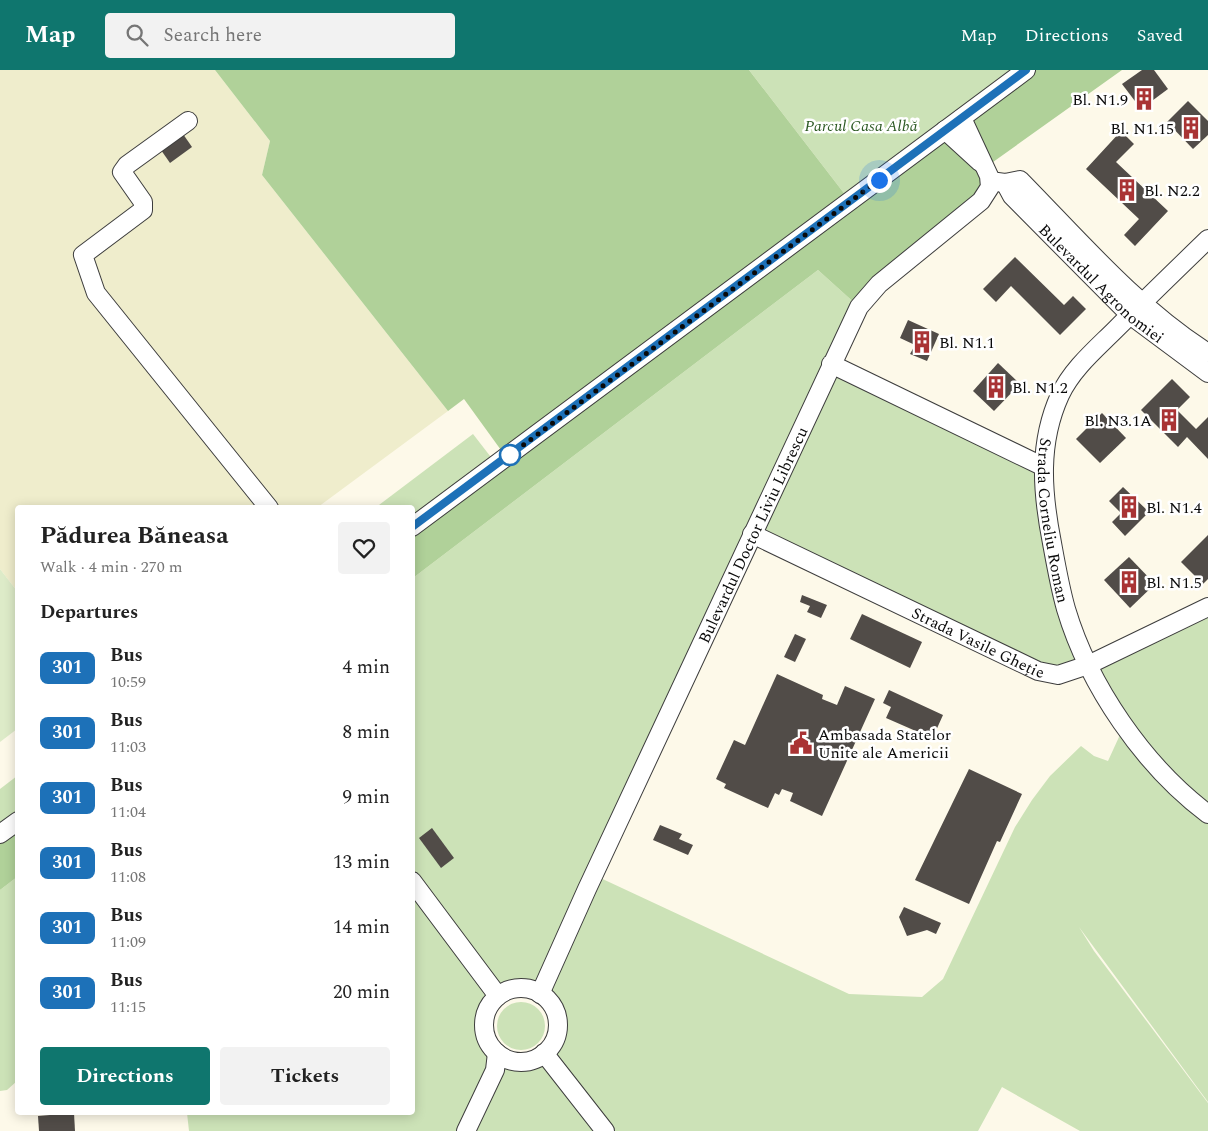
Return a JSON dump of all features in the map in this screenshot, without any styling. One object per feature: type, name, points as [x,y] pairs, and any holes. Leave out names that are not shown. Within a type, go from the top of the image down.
[{"type":"street","points":[[415,525],[1026,70]]},
{"type":"street","points":[[962,118],[994,177]]},
{"type":"street","points":[[188,121],[127,164],[122,172],[143,202],[143,210],[83,255],[96,293],[267,505]]},
{"type":"street","points":[[945,130],[994,177]]},
{"type":"street","name":"Bulevardul Agronomiei","points":[[994,177],[1020,180],[1136,309],[1208,373]]},
{"type":"street","name":"Bulevardul Doctor Liviu Librescu","points":[[540,994],[859,307],[868,295],[981,201],[994,177]]},
{"type":"street","name":"Strada Corneliu Roman","points":[[1208,239],[1068,379],[1053,414],[1042,466],[1048,521],[1066,609],[1088,665],[1124,727],[1144,752],[1195,804],[1208,814]]},
{"type":"street","name":"Bulevardul Agronomiei","points":[[1136,309],[1175,330],[1208,353]]},
{"type":"street","points":[[831,364],[1042,466]]},
{"type":"street","name":"Strada Vasile Gheție","points":[[752,534],[1038,671],[1058,674],[1088,665],[1208,608]]},
{"type":"street","points":[[0,834],[15,823]]},
{"type":"street","points":[[415,885],[498,996]]},
{"type":"street","points":[[523,989],[540,994],[554,1009],[557,1022],[553,1042],[544,1053],[534,1060],[516,1062],[497,1053],[488,1044],[484,1026],[486,1012],[498,996],[511,990],[523,989]]},
{"type":"street","points":[[466,1131],[495,1070],[497,1053]]},
{"type":"street","points":[[544,1053],[605,1131]]},
{"type":"street","points":[[478,1131],[506,1073],[516,1062]]},
{"type":"shaded area","points":[[0,70],[215,70],[270,141],[262,175],[448,411],[321,505],[15,505],[15,588],[0,569]]},
{"type":"green space","points":[[215,70],[749,70],[850,201],[1026,70],[1122,70],[986,167],[990,181],[859,307],[818,270],[415,576],[415,525],[506,457],[464,399],[448,411],[262,175],[270,141]]},
{"type":"green space","name":"Parcul Casa Albă","points":[[749,70],[1026,70],[850,201]]},
{"type":"green space","points":[[818,270],[859,307],[831,364],[1042,466],[1048,521],[1088,665],[1208,607],[1208,1102],[1079,927],[1094,951],[1208,1103],[1208,1131],[1080,1131],[1002,1087],[978,1131],[189,1131],[187,1115],[415,1115],[415,576]],"holes":[[[752,534],[1058,675],[1088,665],[1124,726],[1108,761],[1094,756],[1081,746],[1050,776],[1032,800],[1015,827],[943,979],[922,997],[849,994],[594,875]],[[523,989],[544,998],[555,1011],[557,1028],[551,1043],[540,1056],[525,1063],[509,1061],[492,1048],[483,1028],[484,1018],[494,1001],[512,991]]]},
{"type":"green space","points":[[473,434],[497,465],[415,526],[415,505],[379,505]]},
{"type":"green space","points":[[0,569],[15,588],[15,731],[0,742]]},
{"type":"green space","points":[[15,778],[15,823],[0,834],[0,789]]},
{"type":"green space","points":[[15,829],[15,879],[0,890],[0,840]]},
{"type":"green space","points":[[15,879],[15,1083],[7,1090],[0,1091],[0,890]]},
{"type":"green space","points":[[521,1002],[530,1004],[538,1009],[543,1017],[545,1026],[543,1035],[538,1043],[530,1048],[521,1050],[512,1048],[504,1043],[499,1035],[497,1026],[499,1017],[504,1009],[512,1004]]},
{"type":"building","name":"Bl. N1.9","points":[[1142,70],[1154,70],[1168,89],[1141,109],[1122,84]]},
{"type":"building","name":"Bl. N1.15","points":[[1188,101],[1208,121],[1208,135],[1193,149],[1167,122]]},
{"type":"building","name":"Bl. N2.2","points":[[1121,131],[1134,144],[1116,162],[1168,211],[1135,246],[1124,235],[1139,219],[1086,169]]},
{"type":"building","points":[[183,134],[192,147],[170,163],[161,150]]},
{"type":"building","points":[[1015,257],[1064,305],[1073,296],[1086,309],[1060,335],[1011,286],[996,302],[983,289]]},
{"type":"building","name":"Bl. N1.1","points":[[908,320],[939,334],[927,361],[910,354],[915,345],[900,338]]},
{"type":"building","name":"Bl. N1.2","points":[[998,363],[1020,384],[994,411],[973,391]]},
{"type":"building","name":"Bl. N3.1A","points":[[1172,379],[1190,397],[1177,410],[1196,429],[1208,417],[1208,459],[1187,437],[1178,447],[1141,410]]},
{"type":"building","points":[[1102,413],[1126,438],[1100,463],[1076,439]]},
{"type":"building","name":"Bl. N1.4","points":[[1123,487],[1149,512],[1125,536],[1112,522],[1121,513],[1109,501]]},
{"type":"building","points":[[1208,535],[1208,579],[1203,584],[1181,562]]},
{"type":"building","name":"Bl. N1.5","points":[[1129,557],[1155,584],[1130,608],[1104,580]]},
{"type":"building","points":[[802,595],[827,605],[821,618],[807,612],[810,606],[800,602]]},
{"type":"building","points":[[862,614],[922,642],[910,668],[850,639]]},
{"type":"building","points":[[795,634],[806,639],[795,662],[784,657]]},
{"type":"building","name":"Ambasada Statelor Unite ale Americii","points":[[777,674],[823,695],[822,699],[837,705],[845,686],[875,699],[822,816],[790,801],[793,793],[782,789],[779,795],[775,793],[768,808],[724,788],[726,784],[716,779],[734,740],[745,745]]},
{"type":"building","points":[[889,690],[943,715],[934,735],[919,729],[918,732],[886,718],[891,707],[883,703]]},
{"type":"building","points":[[969,769],[1022,794],[1000,842],[997,841],[969,904],[915,880]]},
{"type":"building","points":[[660,825],[682,834],[679,839],[693,845],[688,855],[653,840]]},
{"type":"building","points":[[432,828],[454,858],[441,868],[419,838]]},
{"type":"building","points":[[904,907],[941,923],[936,934],[927,930],[907,936],[899,917]]},
{"type":"building","points":[[74,1115],[75,1131],[39,1131],[38,1116]]},
{"type":"bus line","name":"301","points":[[415,525],[1026,70]]},
{"type":"place","name":"Bl. N1.9","points":[[1144,99]]},
{"type":"place","name":"Bl. N1.15","points":[[1191,128]]},
{"type":"place","name":"Bl. N2.2","points":[[1127,190]]},
{"type":"place","name":"Bl. N1.1","points":[[922,342]]},
{"type":"place","name":"Bl. N1.2","points":[[996,387]]},
{"type":"place","name":"Bl. N3.1A","points":[[1169,420]]},
{"type":"place","name":"Bl. N1.4","points":[[1129,507]]},
{"type":"place","name":"Bl. N1.5","points":[[1129,582]]},
{"type":"place","name":"Ambasada Statelor Unite ale Americii","points":[[801,743]]},
{"type":"route","points":[[510,455],[506,458],[879,180]]}]
